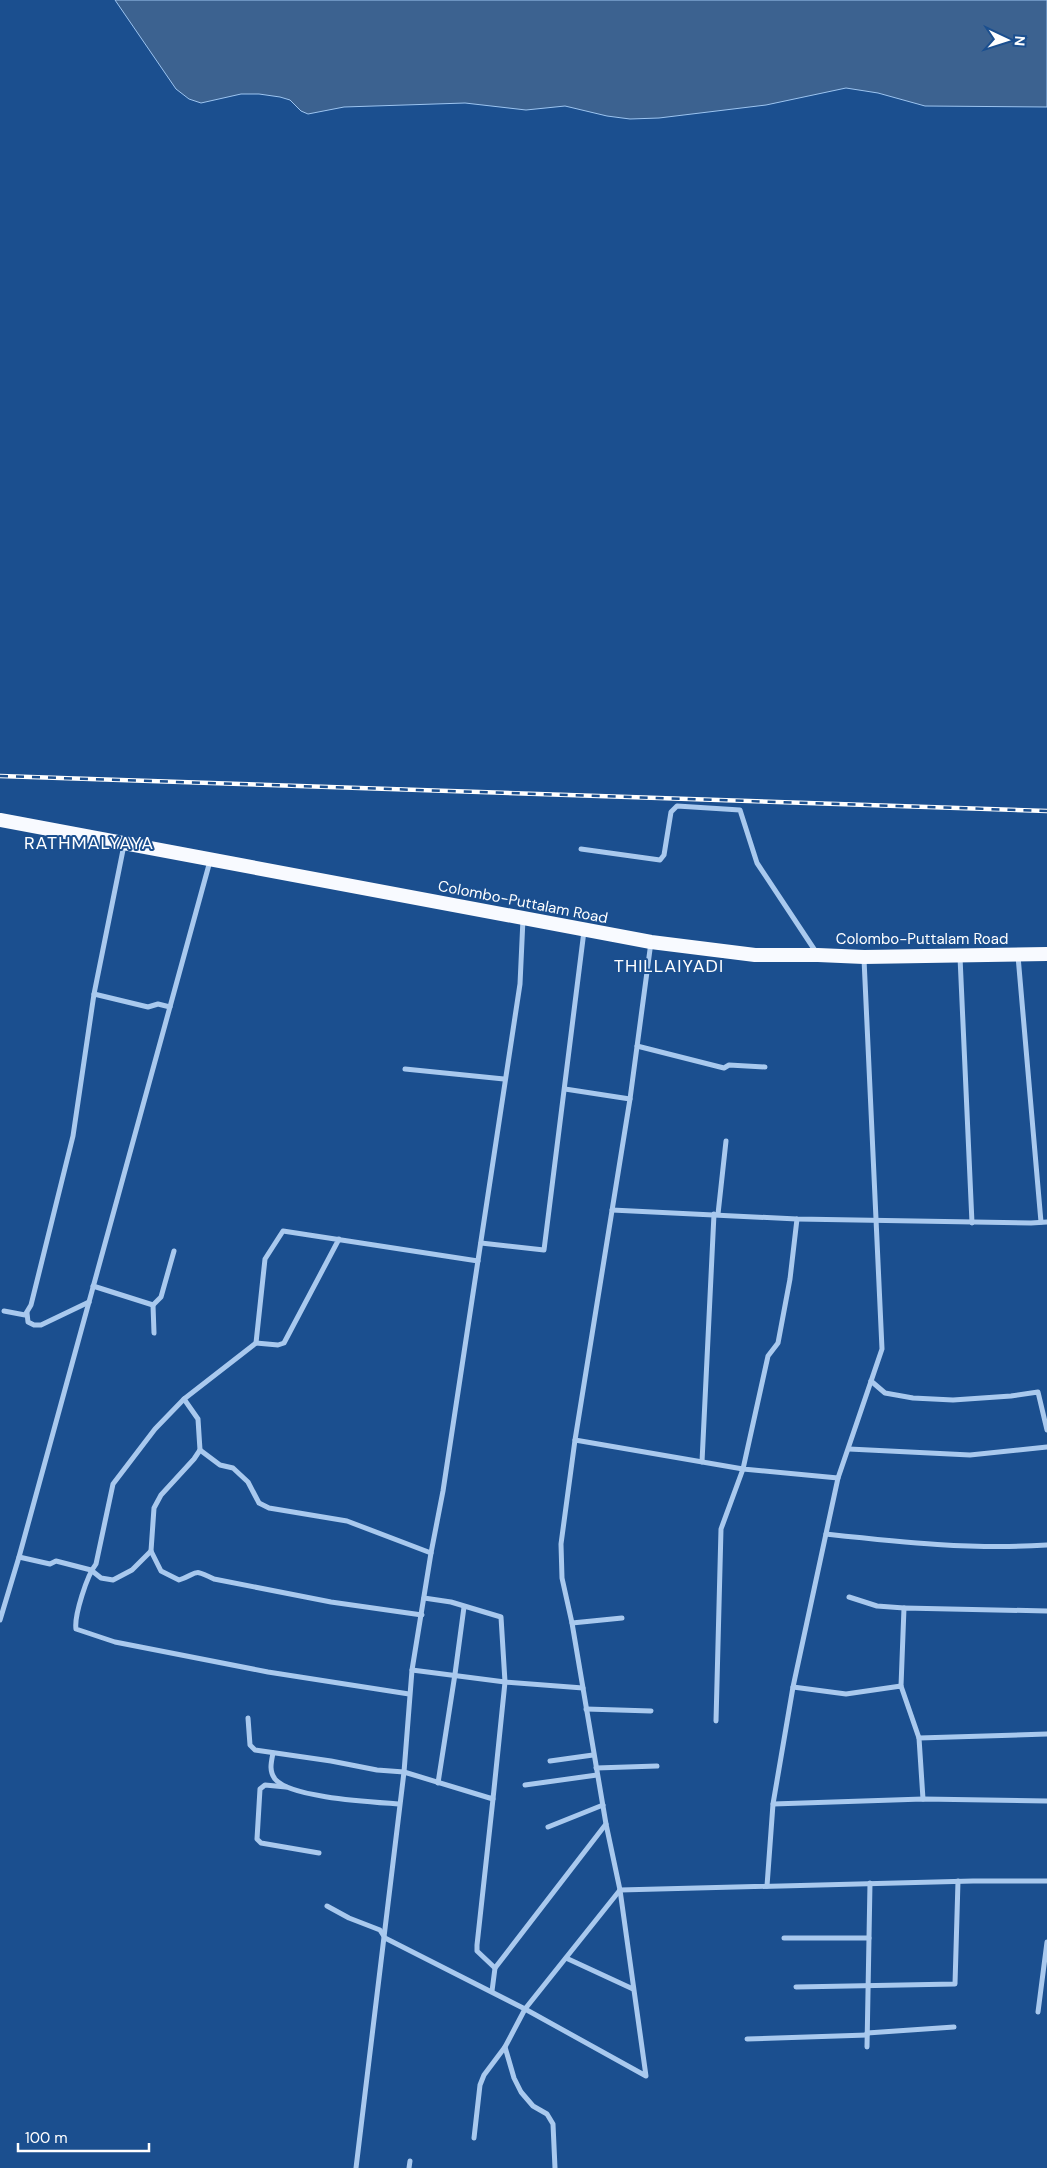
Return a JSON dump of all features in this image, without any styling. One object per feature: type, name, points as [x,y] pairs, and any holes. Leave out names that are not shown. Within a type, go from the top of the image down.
[{"type":"highway","name":"Colombo-Puttalam Road","points":[[0,820],[124,845],[651,942],[755,955],[864,957],[1047,954]]},
{"type":"street","points":[[581,849],[660,860],[664,855],[671,812],[677,806],[740,810],[758,863],[818,955]]},
{"type":"street","points":[[89,1302],[41,1325],[34,1325],[28,1322],[27,1313],[31,1306],[73,1136],[94,994],[124,845]]},
{"type":"street","points":[[0,1620],[19,1557],[210,861]]},
{"type":"street","points":[[356,2168],[364,2088],[385,1938],[404,1772],[412,1670],[443,1491],[504,1079],[520,984],[522,919]]},
{"type":"street","points":[[481,1243],[544,1250],[584,930]]},
{"type":"street","points":[[327,1906],[349,1918],[380,1930],[385,1938],[492,1991],[646,2076],[620,1890],[593,1755],[572,1623],[562,1578],[562,1544],[575,1440],[630,1099],[651,942]]},
{"type":"street","points":[[612,1210],[797,1219],[972,1223],[1044,1222],[1022,1016],[1018,955]]},
{"type":"street","points":[[960,956],[972,1223]]},
{"type":"street","points":[[768,1886],[774,1804],[793,1687],[838,1478],[882,1349],[864,957]]},
{"type":"street","points":[[94,994],[148,1007],[158,1004],[170,1007]]},
{"type":"street","points":[[637,1046],[724,1068],[729,1065],[765,1067]]},
{"type":"street","points":[[405,1068],[504,1079]]},
{"type":"street","points":[[565,1089],[630,1099]]},
{"type":"street","points":[[702,1462],[716,1214],[726,1141]]},
{"type":"street","points":[[716,1721],[721,1529],[743,1469],[768,1356],[778,1343],[790,1279],[797,1219]]},
{"type":"street","points":[[256,1343],[265,1259],[282,1231],[478,1261]]},
{"type":"street","points":[[340,1239],[284,1343],[278,1345],[256,1343],[184,1399],[155,1429],[113,1484],[96,1564],[91,1570],[75,1623],[76,1629],[114,1642],[268,1672],[409,1694]]},
{"type":"street","points":[[154,1333],[153,1305],[161,1297],[174,1251]]},
{"type":"street","points":[[93,1286],[153,1305]]},
{"type":"street","points":[[4,1311],[21,1315],[27,1313]]},
{"type":"street","points":[[871,1381],[885,1393],[913,1398],[978,1399],[1038,1392],[1047,1430]]},
{"type":"street","points":[[184,1399],[198,1419],[200,1450],[161,1495],[154,1508],[151,1551],[161,1571],[179,1580],[191,1573],[198,1572],[214,1579],[331,1602],[422,1614]]},
{"type":"street","points":[[575,1440],[743,1469],[838,1478]]},
{"type":"street","points":[[849,1449],[970,1455],[1047,1447]]},
{"type":"street","points":[[200,1450],[220,1465],[233,1468],[248,1482],[260,1503],[269,1508],[347,1521],[431,1553]]},
{"type":"street","points":[[826,1534],[903,1543],[1004,1548],[1047,1545]]},
{"type":"street","points":[[19,1557],[50,1564],[56,1561],[91,1570],[101,1578],[113,1580],[132,1570],[151,1551]]},
{"type":"street","points":[[849,1597],[877,1606],[904,1608],[1047,1611]]},
{"type":"street","points":[[424,1598],[450,1602],[501,1617],[505,1682],[476,1945],[477,1951],[495,1968]]},
{"type":"street","points":[[438,1783],[456,1674],[464,1607]]},
{"type":"street","points":[[904,1608],[901,1686],[918,1738],[923,1799]]},
{"type":"street","points":[[572,1623],[622,1618]]},
{"type":"street","points":[[412,1670],[456,1674],[505,1682],[583,1688]]},
{"type":"street","points":[[793,1687],[846,1694],[901,1686]]},
{"type":"street","points":[[586,1709],[651,1712]]},
{"type":"street","points":[[248,1718],[250,1745],[256,1750],[377,1770],[404,1772],[493,1799]]},
{"type":"street","points":[[918,1738],[1047,1734]]},
{"type":"street","points":[[273,1753],[270,1772],[276,1781],[289,1788]]},
{"type":"street","points":[[550,1761],[593,1755]]},
{"type":"street","points":[[596,1768],[657,1766]]},
{"type":"street","points":[[525,1785],[597,1775]]},
{"type":"street","points":[[319,1853],[261,1843],[257,1839],[260,1789],[265,1785],[337,1798],[399,1804]]},
{"type":"street","points":[[774,1804],[923,1799],[1047,1800]]},
{"type":"street","points":[[548,1827],[603,1805]]},
{"type":"street","points":[[492,1991],[495,1968],[606,1824]]},
{"type":"street","points":[[474,2138],[480,2086],[484,2075],[505,2047],[525,2009],[620,1890],[958,1881],[1047,1881]]},
{"type":"street","points":[[796,1987],[955,1984],[958,1881]]},
{"type":"street","points":[[867,2047],[870,1884]]},
{"type":"street","points":[[784,1938],[869,1938]]},
{"type":"street","points":[[1038,2012],[1047,1942]]},
{"type":"street","points":[[566,1958],[633,1989]]},
{"type":"street","points":[[747,2039],[867,2034],[954,2027]]},
{"type":"street","points":[[505,2047],[514,2078],[521,2092],[533,2106],[547,2114],[553,2124],[555,2168]]},
{"type":"street","points":[[409,2168],[410,2161]]},
{"type":"water","points":[[115,0],[1047,0],[1047,107],[925,106],[878,93],[846,88],[766,105],[659,118],[630,119],[607,116],[565,106],[526,110],[465,103],[344,107],[308,114],[301,111],[290,100],[259,94],[241,94],[201,103],[189,99],[176,89]]},
{"type":"railway","points":[[0,776],[1047,811]]},
{"type":"district","name":"RATHMALYAYA","points":[[89,843]]},
{"type":"district","name":"THILLAIYADI","points":[[669,966]]}]
